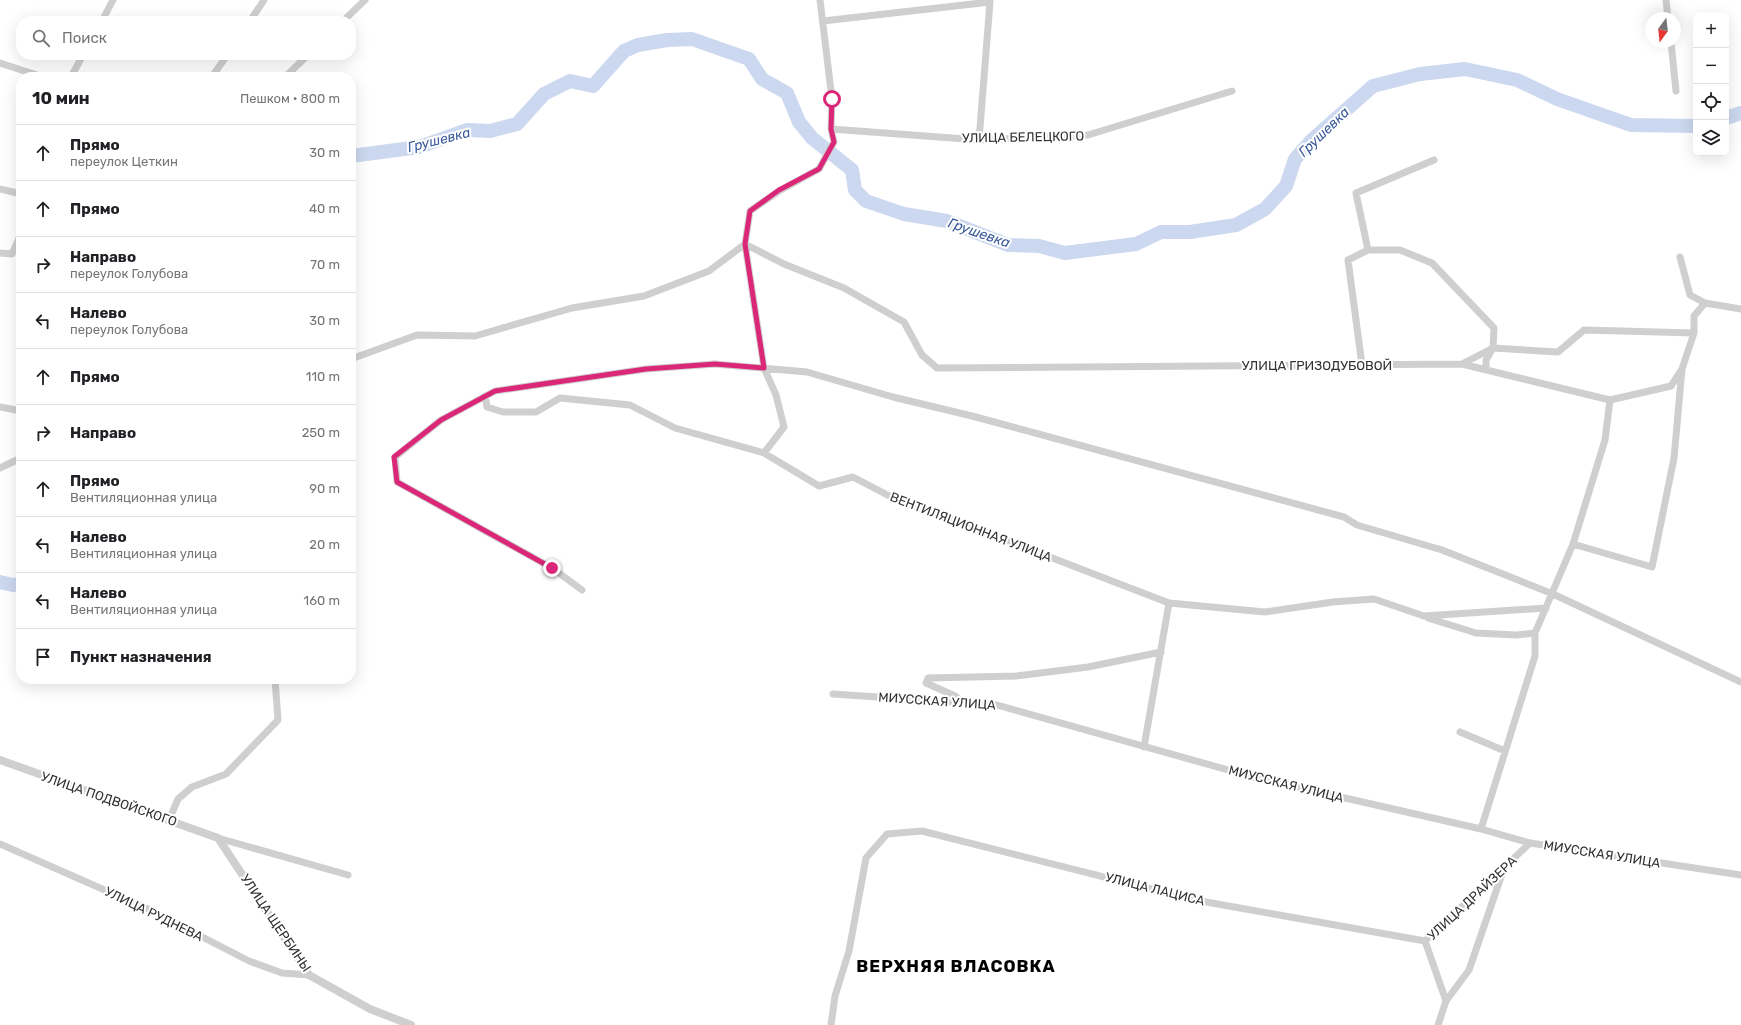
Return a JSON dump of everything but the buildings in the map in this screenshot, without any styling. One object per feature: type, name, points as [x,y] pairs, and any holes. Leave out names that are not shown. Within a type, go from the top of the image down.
[{"type":"street","points":[[105,16],[113,0]]},
{"type":"street","points":[[253,16],[264,0]]},
{"type":"street","points":[[348,16],[365,0]]},
{"type":"street","points":[[764,453],[784,427],[776,396],[764,368],[745,244],[750,211],[779,190],[819,169],[834,142],[831,129],[832,99],[820,0]]},
{"type":"street","points":[[1666,0],[1667,12]]},
{"type":"street","points":[[823,21],[990,2],[979,140]]},
{"type":"street","points":[[1672,48],[1676,91]]},
{"type":"street","points":[[74,72],[80,60]]},
{"type":"street","points":[[215,72],[224,60]]},
{"type":"street","points":[[290,72],[303,60]]},
{"type":"street","points":[[0,63],[28,72]]},
{"type":"street","name":"УЛИЦА БЕЛЕЦКОГО","points":[[831,129],[979,140],[1088,136],[1232,90]]},
{"type":"street","points":[[1368,250],[1356,193],[1434,160]]},
{"type":"street","points":[[0,189],[16,193]]},
{"type":"street","points":[[356,357],[418,335],[475,336],[572,308],[644,296],[709,271],[745,244]]},
{"type":"street","name":"УЛИЦА ГРИЗОДУБОВОЙ","points":[[745,244],[784,264],[844,288],[904,322],[922,355],[937,368],[1462,364],[1610,400],[1671,386],[1682,370]]},
{"type":"street","points":[[0,253],[12,254],[16,245]]},
{"type":"street","points":[[1362,365],[1348,260],[1368,250],[1400,250],[1432,264],[1494,328],[1492,348],[1486,360],[1486,370]]},
{"type":"street","points":[[1680,257],[1690,295],[1704,303],[1741,309]]},
{"type":"street","points":[[1573,544],[1652,567],[1674,458],[1682,370],[1694,333],[1694,316],[1704,303]]},
{"type":"street","points":[[1462,364],[1492,348],[1558,352],[1584,330],[1694,333]]},
{"type":"street","points":[[582,590],[552,568],[397,482],[394,457],[441,420],[495,391],[646,369],[715,364],[807,372],[893,397],[972,416],[1104,453],[1344,516],[1356,525],[1442,550],[1553,594],[1741,682]]},
{"type":"street","name":"ВЕНТИЛЯЦИОННАЯ УЛИЦА","points":[[485,396],[487,407],[503,412],[536,412],[560,398],[630,405],[676,428],[764,453],[819,486],[853,477],[900,502],[967,525],[1169,603],[1265,612],[1333,602],[1374,599],[1476,633],[1516,635],[1535,633]]},
{"type":"street","points":[[1481,829],[1535,656],[1535,633],[1553,594],[1573,544],[1605,440],[1610,400]]},
{"type":"street","points":[[0,407],[16,410]]},
{"type":"street","points":[[0,468],[16,460]]},
{"type":"street","points":[[1144,747],[1169,603]]},
{"type":"street","name":"ВЕНТИЛЯЦИОННАЯ УЛИЦА","points":[[1424,616],[1546,608]]},
{"type":"street","points":[[962,702],[955,696],[926,683],[928,678],[1016,676],[1088,667],[1160,652]]},
{"type":"street","points":[[169,820],[178,799],[192,787],[226,774],[278,720],[275,684]]},
{"type":"street","name":"МИУССКАЯ УЛИЦА","points":[[833,694],[997,705],[1253,777],[1481,829],[1530,843],[1741,875]]},
{"type":"street","points":[[1460,732],[1505,751]]},
{"type":"street","name":"УЛИЦА ПОДВОЙСКОГО","points":[[0,760],[218,838]]},
{"type":"street","name":"УЛИЦА ЛАЦИСА","points":[[831,1025],[835,996],[849,951],[866,858],[888,834],[922,831],[1195,900],[1425,941]]},
{"type":"street","points":[[218,838],[348,875]]},
{"type":"street","name":"УЛИЦА ЩЕРБИНЫ","points":[[218,838],[309,975],[370,1009],[411,1025]]},
{"type":"street","name":"УЛИЦА ДРАЙЗЕРА","points":[[1446,1001],[1425,941],[1504,869],[1530,843]]},
{"type":"street","name":"УЛИЦА РУДНЕВА","points":[[0,844],[150,910],[249,961],[282,973],[309,975]]},
{"type":"street","points":[[1438,1025],[1446,1001],[1468,970],[1504,869]]},
{"type":"waterway","name":"Грушевка","points":[[356,155],[419,147],[467,130],[490,131],[517,124],[544,94],[570,81],[593,86],[624,51],[638,45],[667,40],[692,39],[749,59],[762,79],[787,93],[799,122],[812,138],[852,170],[855,190],[866,201],[904,214],[947,221],[1008,245],[1039,246],[1065,253],[1136,244],[1161,232],[1190,232],[1236,225],[1265,209],[1286,186],[1295,159],[1312,140],[1373,86],[1420,74],[1465,69],[1517,80],[1557,99],[1631,125],[1693,126]]},
{"type":"waterway","name":"Грушевка","points":[[1729,117],[1741,113]]},
{"type":"waterway","name":"Грушевка","points":[[0,582],[16,585]]},
{"type":"district","name":"ВЕРХНЯЯ ВЛАСОВКА","points":[[956,966]]},
{"type":"route","points":[[552,568],[397,482],[394,457],[441,420],[495,391],[646,369],[715,364],[764,368],[745,244],[750,211],[779,190],[819,169],[834,142],[831,129],[832,99]]}]
